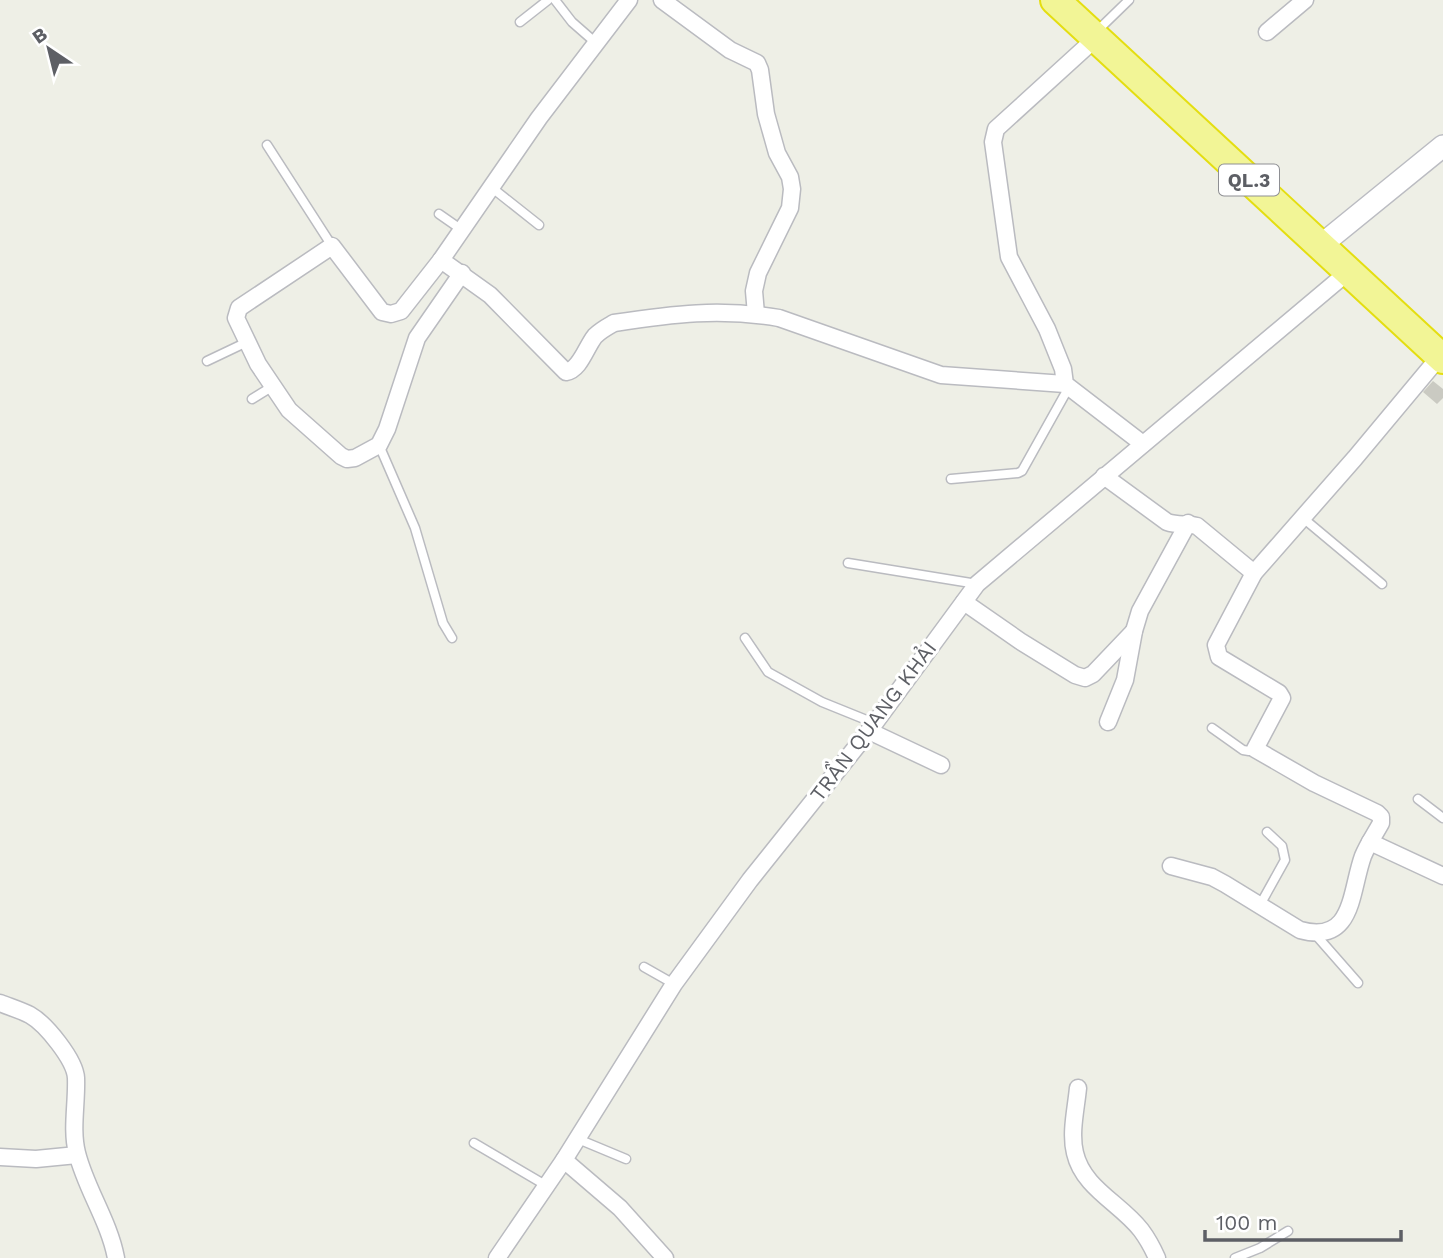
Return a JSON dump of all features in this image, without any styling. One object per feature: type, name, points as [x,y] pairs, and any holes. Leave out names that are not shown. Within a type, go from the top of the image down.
[{"type":"highway","name":"QL.3","points":[[1055,0],[1441,357]]},
{"type":"main road","points":[[1320,246],[1443,146]]},
{"type":"street","points":[[462,273],[417,338],[387,429],[379,445],[355,458],[347,459],[341,456],[297,419],[273,386],[237,321],[237,311],[332,246],[382,312],[391,314],[401,311],[441,260],[539,118],[629,0]]},
{"type":"street","points":[[662,0],[721,44],[757,63],[760,70],[766,114],[777,153],[790,177],[792,188],[790,208],[758,273],[754,291],[756,314]]},
{"type":"street","points":[[1267,32],[1306,0]]},
{"type":"street","points":[[1067,385],[1047,329],[1009,257],[993,138],[996,129],[1095,36]]},
{"type":"street","points":[[441,260],[490,295],[566,372],[574,369],[594,337],[603,328],[614,323],[679,313],[756,314],[798,324],[941,375],[1067,385],[1143,444]]},
{"type":"street","name":"TRẦN QUANG KHẢI","points":[[497,1258],[565,1160],[674,984],[750,880],[872,727],[977,584],[1348,272]]},
{"type":"street","points":[[1171,866],[1212,877],[1300,930],[1315,934],[1329,932],[1348,912],[1363,857],[1381,823],[1381,817],[1255,749],[1282,698],[1279,693],[1219,657],[1216,645],[1254,573],[1441,357]]},
{"type":"street","points":[[1104,476],[1167,522],[1197,526],[1254,573]]},
{"type":"street","points":[[1108,722],[1125,680],[1140,611],[1188,523]]},
{"type":"street","points":[[964,602],[1020,641],[1075,675],[1085,678],[1093,674],[1134,631]]},
{"type":"street","points":[[872,727],[941,765]]},
{"type":"street","points":[[1370,842],[1443,876]]},
{"type":"street","points":[[0,1003],[38,1021],[73,1065],[76,1077],[74,1140],[77,1155],[111,1238],[116,1258]]},
{"type":"street","points":[[1078,1088],[1073,1137],[1075,1154],[1092,1186],[1113,1201],[1141,1230],[1157,1258]]},
{"type":"street","points":[[0,1157],[36,1159],[77,1155]]},
{"type":"street","points":[[565,1160],[620,1208],[661,1257]]},
{"type":"lane","points":[[520,22],[548,0]]},
{"type":"lane","points":[[555,0],[572,22],[596,43]]},
{"type":"lane","points":[[1095,36],[1129,0]]},
{"type":"lane","points":[[267,145],[332,246]]},
{"type":"lane","points":[[491,187],[539,225]]},
{"type":"lane","points":[[439,214],[462,230]]},
{"type":"lane","points":[[207,361],[247,342]]},
{"type":"lane","points":[[951,479],[1018,474],[1022,471],[1067,385]]},
{"type":"lane","points":[[252,399],[273,386]]},
{"type":"lane","points":[[379,445],[415,528],[443,624],[452,638]]},
{"type":"lane","points":[[1303,518],[1382,584]]},
{"type":"lane","points":[[848,563],[977,584]]},
{"type":"lane","points":[[745,638],[768,672],[872,727]]},
{"type":"lane","points":[[1212,728],[1243,750],[1255,749]]},
{"type":"lane","points":[[1418,799],[1443,818]]},
{"type":"lane","points":[[1260,905],[1285,860],[1282,846],[1268,832]]},
{"type":"lane","points":[[1315,934],[1357,983]]},
{"type":"lane","points":[[644,967],[674,984]]},
{"type":"lane","points":[[578,1139],[626,1159]]},
{"type":"lane","points":[[474,1143],[547,1186]]},
{"type":"lane","points":[[1235,1258],[1260,1248],[1287,1231]]},
{"type":"building","points":[[1433,381],[1443,389],[1443,398],[1437,404],[1423,392]]}]
